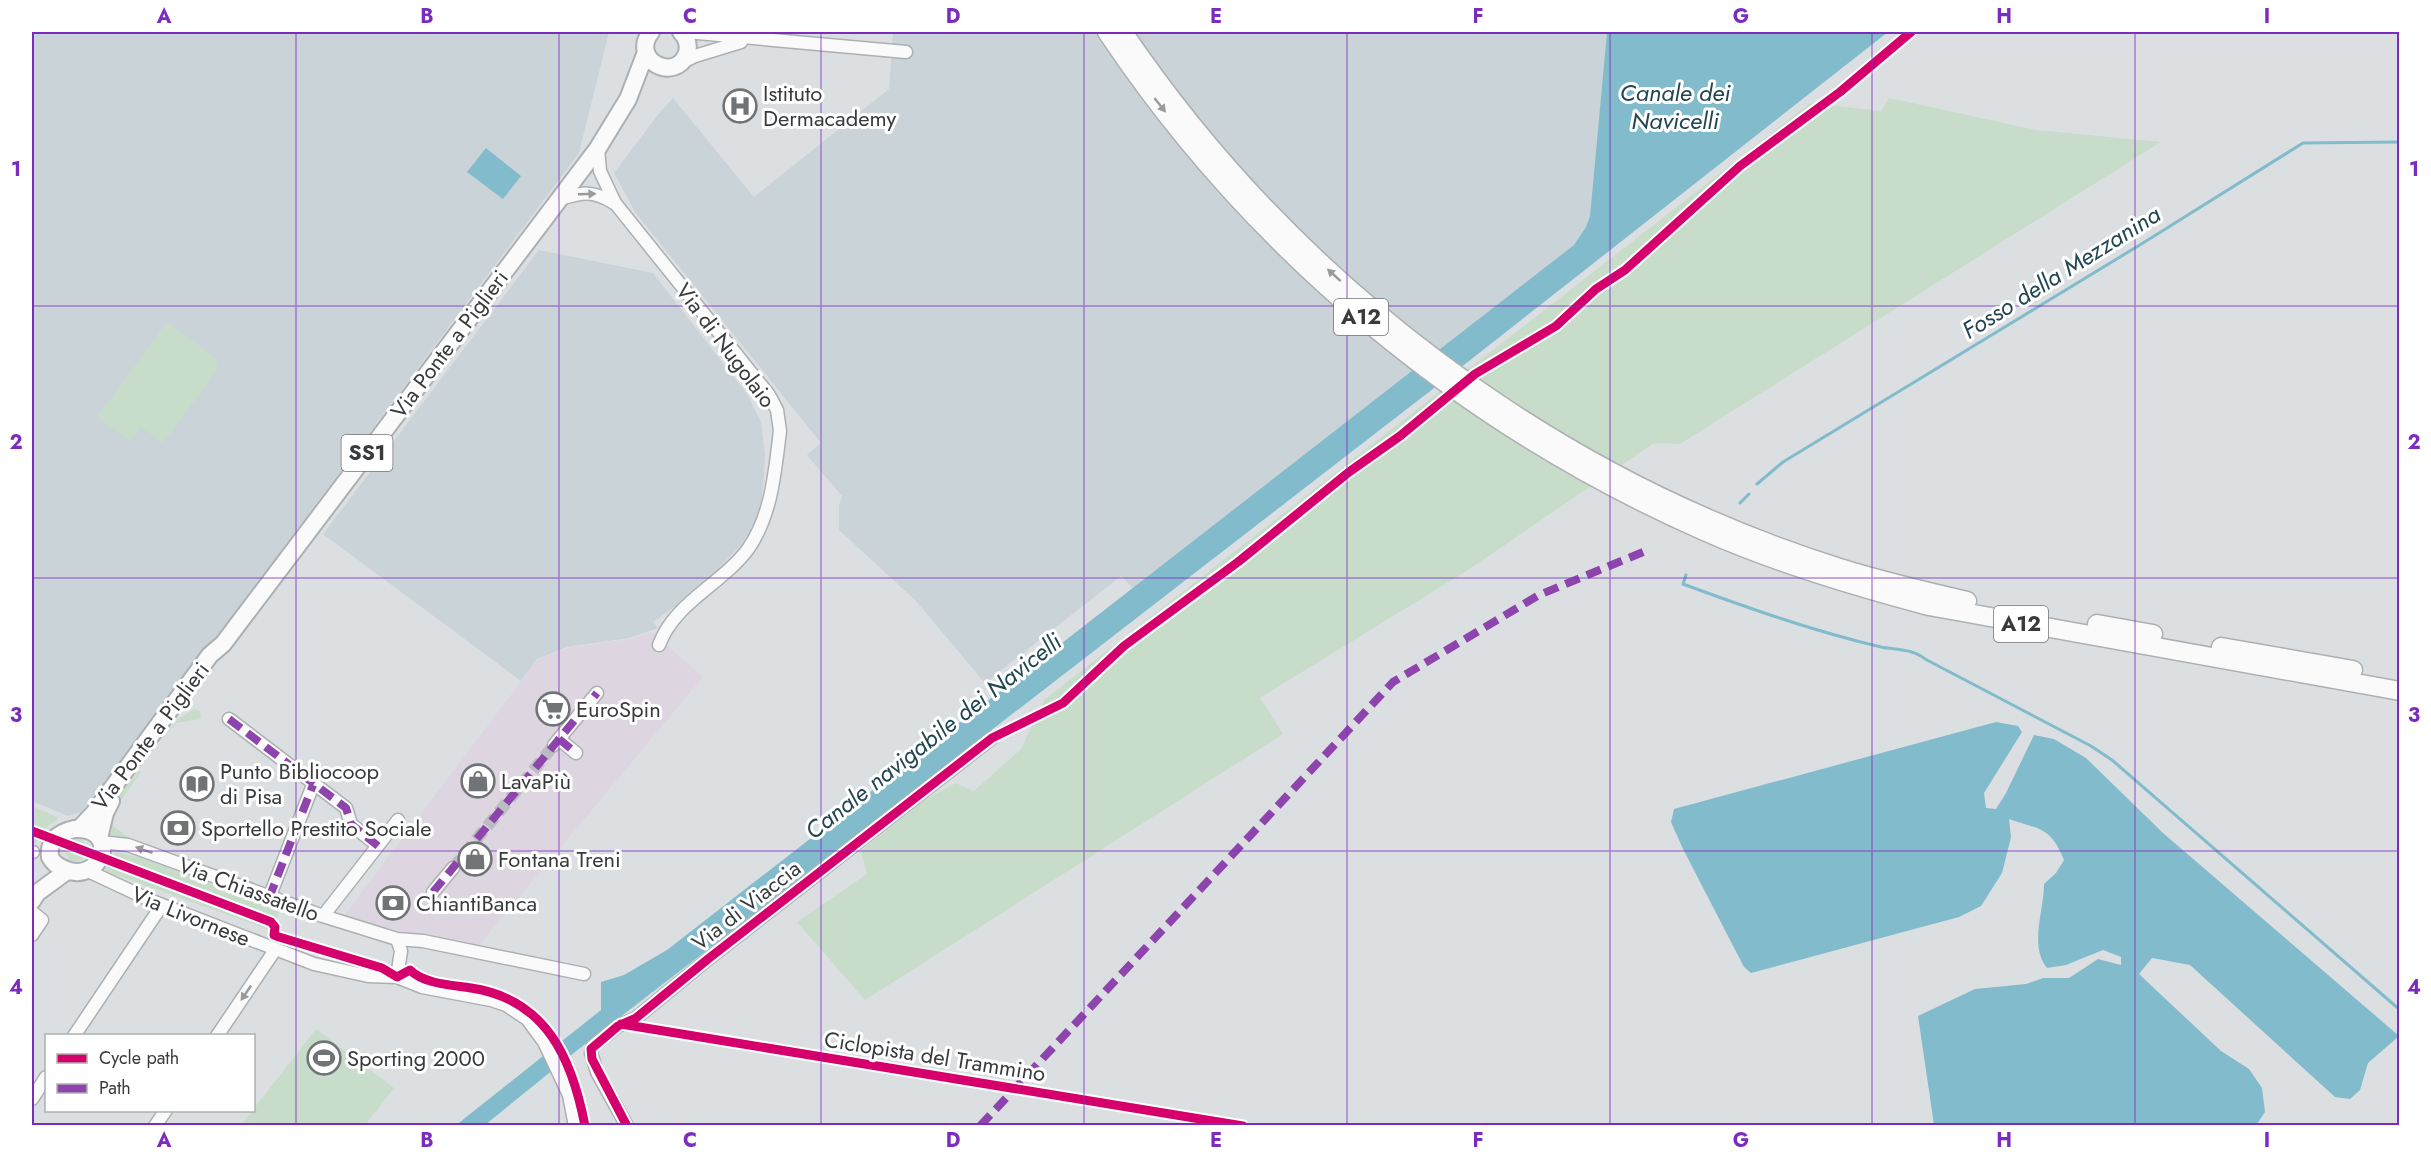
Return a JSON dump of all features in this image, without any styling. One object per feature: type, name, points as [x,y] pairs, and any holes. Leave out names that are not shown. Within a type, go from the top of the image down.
[{"type":"highway","name":"A12","points":[[1107,32],[1183,135],[1234,195],[1349,307],[1417,362],[1505,423],[1586,472],[1658,502],[1840,569],[1934,594],[2400,678]]},
{"type":"highway","name":"A12","points":[[1123,32],[1183,113],[1243,185],[1351,291],[1423,350],[1502,406],[1704,531],[1772,558],[1929,606],[2400,691]]},
{"type":"main road","name":"SS1","points":[[646,52],[646,42],[651,32]]},
{"type":"main road","points":[[646,52],[655,64],[672,66],[685,57],[688,47],[684,32]]},
{"type":"main road","name":"Via Ponte a Piglieri","points":[[86,870],[97,864],[102,856],[100,840],[108,806],[203,678],[223,644],[598,148],[628,99],[646,52]]},
{"type":"main road","name":"Via Ponte a Piglieri","points":[[628,99],[644,83],[672,66]]},
{"type":"main road","name":"Via Ponte a Piglieri","points":[[79,829],[94,813],[210,655],[223,644]]},
{"type":"main road","points":[[33,900],[38,854],[56,837],[66,831],[79,829],[89,831],[100,840]]},
{"type":"main road","points":[[38,854],[67,871],[86,870]]},
{"type":"main road","points":[[33,900],[67,871]]},
{"type":"street","points":[[684,32],[906,52]]},
{"type":"street","points":[[672,66],[730,44],[754,39]]},
{"type":"street","name":"Via di Nugolaio","points":[[598,148],[600,171],[615,203],[769,395],[780,421],[769,502],[763,521],[753,540],[737,560],[676,617],[664,632],[659,645]]},
{"type":"street","name":"Via di Nugolaio","points":[[557,200],[587,192],[615,203]]},
{"type":"street","points":[[576,753],[557,742],[597,693]]},
{"type":"street","points":[[229,719],[346,808],[351,824],[378,846]]},
{"type":"street","name":"Via di Viaccia","points":[[627,1125],[597,1072],[591,1055],[592,1046],[621,1024],[641,1014],[708,959],[992,738]]},
{"type":"street","points":[[269,898],[314,784]]},
{"type":"street","points":[[323,916],[398,820]]},
{"type":"street","name":"Via Chiassatello","points":[[100,840],[128,845],[269,898],[397,939],[423,941],[584,974]]},
{"type":"street","points":[[433,892],[453,868]]},
{"type":"street","name":"Via Livornese","points":[[86,870],[162,905],[275,950],[343,971],[368,976],[397,977],[422,987],[499,1002],[522,1014],[540,1034],[564,1084],[575,1125]]},
{"type":"street","points":[[32,935],[42,920],[33,900]]},
{"type":"street","points":[[75,1034],[162,905]]},
{"type":"street","points":[[397,939],[401,951],[397,977]]},
{"type":"street","points":[[218,1034],[275,950]]},
{"type":"street","points":[[32,1099],[45,1079]]},
{"type":"street","points":[[155,1125],[165,1112]]},
{"type":"shaded area","points":[[32,32],[609,32],[579,153],[211,644],[81,812],[68,816],[32,801]]},
{"type":"shaded area","points":[[893,32],[1607,32],[1590,216],[1586,227],[1574,245],[1133,588],[1121,576],[985,683],[915,600],[839,530],[839,505],[842,496],[807,455],[821,443],[635,212],[614,173],[673,98],[754,197],[889,89]]},
{"type":"shaded area","points":[[539,250],[653,273],[747,394],[761,422],[765,454],[760,513],[747,539],[693,594],[653,622],[658,628],[629,638],[567,647],[537,659],[521,681],[323,534]]},
{"type":"shaded area","points":[[652,632],[703,677],[476,949],[343,917],[538,659],[568,648],[629,639]]},
{"type":"green space","points":[[1889,98],[2036,130],[2161,142],[1680,444],[1654,443],[1468,570],[1260,698],[1283,734],[865,1000],[797,922],[867,874],[861,851],[926,799],[956,783],[974,791],[1021,749],[1044,700],[1810,103],[1881,111]]},
{"type":"green space","points":[[167,322],[217,359],[216,372],[163,443],[141,427],[130,441],[97,417]]},
{"type":"green space","points":[[194,709],[200,711],[201,719],[176,723],[158,745],[177,720]]},
{"type":"green space","points":[[139,771],[141,772],[116,807],[109,823],[131,839],[115,841],[107,834],[108,816],[116,800]]},
{"type":"green space","points":[[32,806],[59,818],[43,830],[36,843],[32,841]]},
{"type":"green space","points":[[76,839],[84,842],[87,850],[84,858],[76,861],[68,858],[65,850],[68,842]]},
{"type":"green space","points":[[116,852],[142,858],[280,910],[273,931],[105,871]]},
{"type":"green space","name":"Sporting 2000","points":[[316,1029],[394,1088],[365,1125],[241,1125],[251,1112],[255,1112],[255,1107]]},
{"type":"water","name":"Canale dei Navicelli","points":[[1607,32],[1888,32],[1469,361],[575,1052],[485,1125],[455,1126],[601,1010],[601,982],[624,975],[667,950],[1574,245],[1586,227],[1590,216]]},
{"type":"water","points":[[486,148],[521,176],[503,199],[467,172]]},
{"type":"water","points":[[1996,722],[2018,726],[2022,732],[1984,793],[1986,808],[1996,809],[2034,735],[2054,739],[2086,758],[2163,833],[2399,1036],[2368,1063],[2360,1090],[2350,1099],[2335,1097],[2190,965],[2152,958],[2139,974],[2221,1051],[2249,1069],[2262,1088],[2265,1112],[2257,1124],[1934,1125],[1918,1016],[1975,989],[2026,984],[2043,978],[2069,978],[2098,959],[2121,965],[2121,957],[2103,950],[2066,965],[2047,968],[2042,959],[2038,939],[2044,884],[2056,873],[2064,860],[2049,835],[2009,819],[2011,837],[2002,873],[1981,906],[1959,917],[1751,973],[1744,967],[1671,822],[1674,809]]},
{"type":"waterway","name":"Fosso della Mezzanina","points":[[1757,484],[1783,462],[2303,143],[2400,142]]},
{"type":"waterway","points":[[1740,503],[1749,494]]},
{"type":"waterway","points":[[1686,575],[1683,584],[1756,610],[1856,641],[1916,653],[2091,746],[2112,760],[2400,1010]]},
{"type":"tunnel","points":[[453,868],[554,745]]},
{"type":"marked path","points":[[980,1126],[1393,682],[1539,595],[1648,550]]},
{"type":"marked path","points":[[433,892],[597,693]]},
{"type":"marked path","points":[[229,719],[346,808],[351,824],[378,846]]},
{"type":"marked path","points":[[559,739],[576,753]]},
{"type":"marked path","points":[[269,898],[313,785]]},
{"type":"cycle path","points":[[627,1126],[592,1059],[591,1049],[618,1026],[636,1018],[708,959],[992,738],[1063,703],[1124,646],[1238,562],[1349,472],[1400,436],[1475,374],[1556,326],[1596,289],[1625,270],[1740,166],[1840,92],[1911,32]]},
{"type":"cycle path","points":[[32,831],[271,922],[275,927],[274,935],[279,937],[382,968],[397,977],[410,970],[430,981],[497,994],[519,1005],[537,1019],[563,1055],[572,1077],[585,1126]]},
{"type":"cycle path","name":"Ciclopista del Trammino","points":[[621,1024],[1243,1126]]},
{"type":"place","name":"Istituto Dermacademy","points":[[740,106]]},
{"type":"place","name":"EuroSpin","points":[[553,709]]},
{"type":"place","name":"LavaPiù","points":[[478,781]]},
{"type":"place","name":"Punto Bibliocoop di Pisa","points":[[197,784]]},
{"type":"place","name":"Sportello Prestito Sociale","points":[[178,828]]},
{"type":"place","name":"Fontana Treni","points":[[475,859]]},
{"type":"place","name":"ChiantiBanca","points":[[393,903]]},
{"type":"place","name":"Sporting 2000","points":[[324,1058]]},
{"type":"water label","name":"Canale navigabile dei Navicelli","points":[[933,736]]}]
